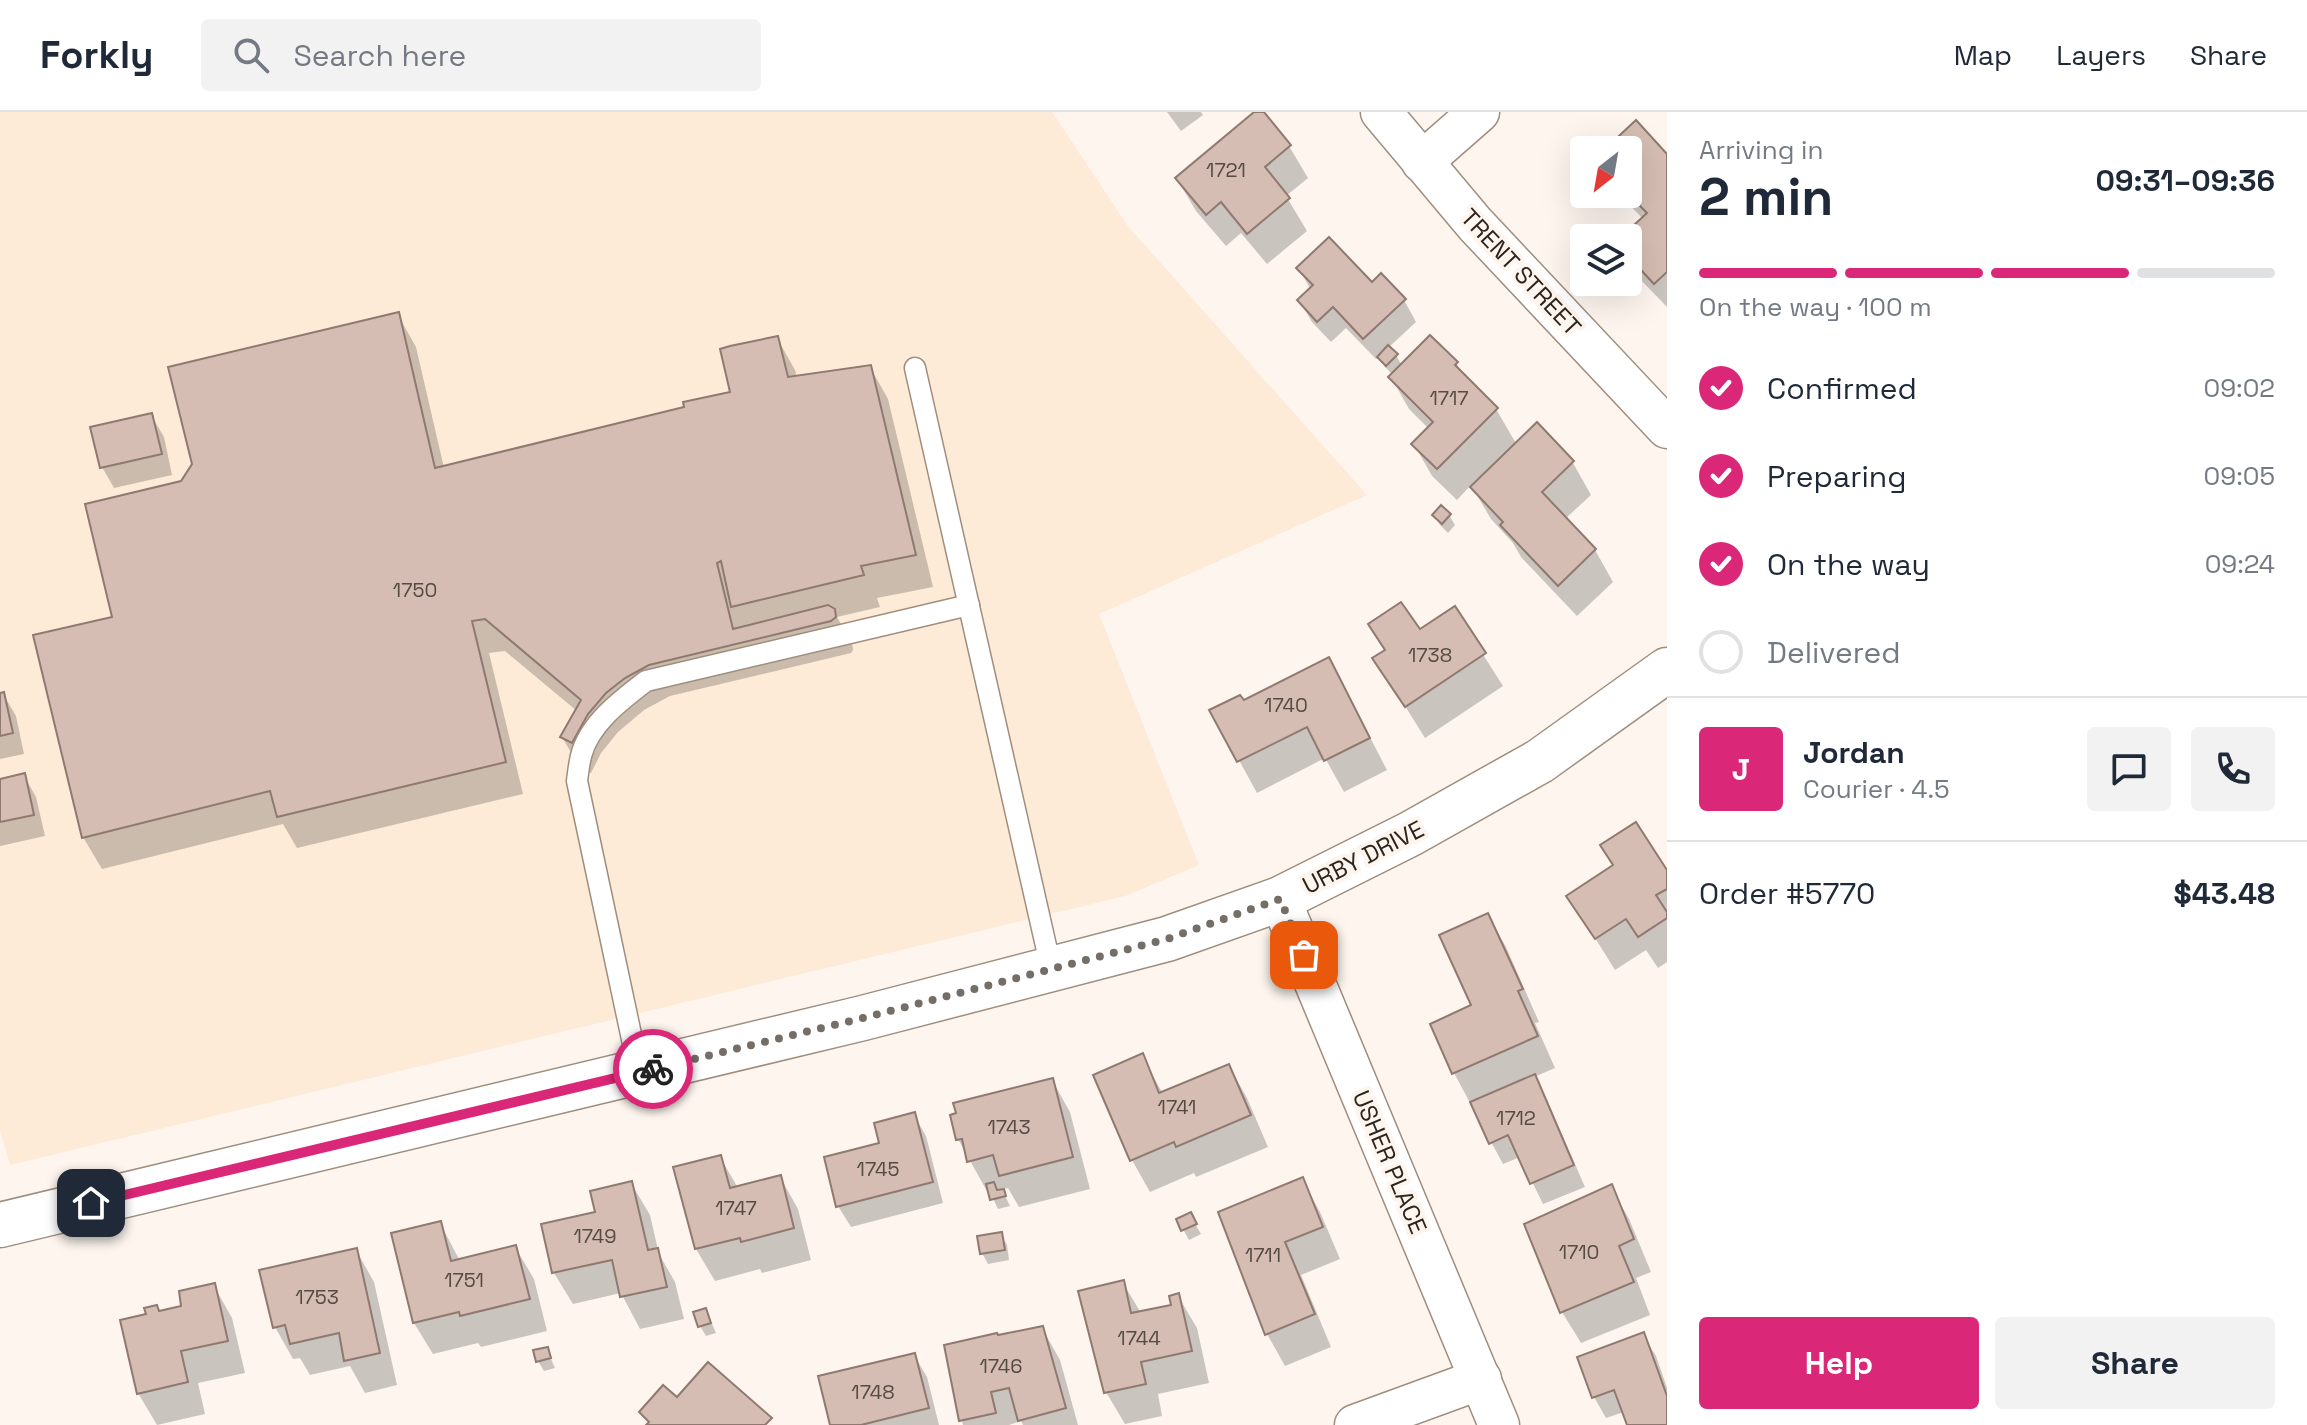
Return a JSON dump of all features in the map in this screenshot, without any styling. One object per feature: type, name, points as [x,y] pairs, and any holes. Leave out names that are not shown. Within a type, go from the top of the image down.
[{"type":"street","name":"TRENT STREET","points":[[1381,112],[1475,224],[1667,428]]},
{"type":"street","points":[[1422,162],[1479,112]]},
{"type":"street","name":"URBY DRIVE","points":[[0,1225],[863,1018],[1167,939],[1280,899],[1410,834],[1540,761],[1667,670]]},
{"type":"street","name":"USHER PLACE","points":[[1280,899],[1499,1425]]},
{"type":"street","points":[[1355,1425],[1481,1379]]},
{"type":"lane","points":[[915,368],[1051,968]]},
{"type":"lane","points":[[639,1072],[577,781],[581,753],[595,729],[616,704],[646,681],[969,605]]},
{"type":"shaded area","points":[[0,112],[1052,112],[1127,225],[1367,495],[1099,614],[1199,865],[1125,896],[10,1165],[0,1129]]},
{"type":"building","points":[[1254,112],[1264,112],[1291,145],[1265,167],[1290,198],[1247,234],[1221,202],[1206,215],[1175,178]]},
{"type":"building","points":[[1636,120],[1667,154],[1667,272],[1654,284],[1642,271],[1642,224],[1635,224],[1647,213],[1642,208],[1642,136],[1619,136]]},
{"type":"building","points":[[1329,237],[1372,282],[1381,273],[1406,299],[1363,339],[1333,307],[1317,322],[1297,300],[1313,285],[1296,268]]},
{"type":"building","points":[[399,312],[435,468],[684,407],[683,402],[730,392],[720,349],[730,346],[778,336],[788,377],[871,365],[916,555],[861,566],[864,575],[731,607],[721,561],[717,563],[733,629],[828,605],[835,609],[836,617],[831,621],[649,665],[606,693],[588,714],[572,743],[560,737],[581,700],[485,619],[472,621],[506,762],[277,817],[270,791],[82,838],[33,635],[112,617],[85,504],[181,481],[192,464],[168,367]]},
{"type":"building","points":[[1430,335],[1498,408],[1437,469],[1411,444],[1433,422],[1388,377]]},
{"type":"building","points":[[1388,345],[1398,354],[1386,366],[1377,357]]},
{"type":"building","points":[[152,413],[162,454],[100,468],[90,427]]},
{"type":"building","points":[[1537,422],[1574,461],[1542,492],[1596,549],[1558,586],[1500,525],[1503,522],[1470,487]]},
{"type":"building","points":[[1441,505],[1451,514],[1442,524],[1432,515]]},
{"type":"building","points":[[1401,602],[1420,629],[1455,606],[1486,653],[1405,707],[1372,658],[1385,650],[1368,624]]},
{"type":"building","points":[[1329,657],[1370,738],[1324,761],[1307,727],[1237,762],[1209,710],[1240,695],[1244,700]]},
{"type":"building","points":[[4,692],[13,733],[0,736],[0,693]]},
{"type":"building","points":[[25,773],[34,815],[0,822],[0,779]]},
{"type":"building","points":[[1636,822],[1667,870],[1667,889],[1656,895],[1667,912],[1667,918],[1638,937],[1626,919],[1595,939],[1566,896],[1613,865],[1600,845]]},
{"type":"building","points":[[1488,913],[1523,989],[1518,991],[1538,1036],[1452,1074],[1430,1024],[1471,1005],[1439,935]]},
{"type":"building","points":[[1143,1053],[1159,1093],[1229,1064],[1251,1115],[1176,1147],[1174,1142],[1130,1161],[1093,1075]]},
{"type":"building","points":[[1535,1074],[1574,1165],[1530,1184],[1508,1135],[1489,1144],[1470,1102]]},
{"type":"building","points":[[1053,1078],[1073,1157],[999,1176],[993,1155],[967,1162],[962,1139],[956,1140],[950,1115],[956,1113],[953,1103]]},
{"type":"building","points":[[915,1112],[933,1182],[836,1207],[824,1157],[879,1143],[874,1123]]},
{"type":"building","points":[[721,1155],[730,1188],[781,1175],[794,1228],[741,1242],[740,1238],[695,1249],[673,1167]]},
{"type":"building","points":[[1303,1177],[1323,1227],[1285,1242],[1315,1314],[1265,1335],[1218,1212]]},
{"type":"building","points":[[632,1181],[648,1250],[658,1248],[667,1287],[620,1297],[612,1260],[552,1273],[541,1224],[595,1212],[590,1191]]},
{"type":"building","points":[[994,1182],[997,1190],[1004,1189],[1006,1196],[990,1200],[986,1184]]},
{"type":"building","points":[[1612,1184],[1634,1239],[1619,1246],[1634,1282],[1560,1313],[1524,1224]]},
{"type":"building","points":[[1191,1212],[1197,1224],[1181,1231],[1176,1219]]},
{"type":"building","points":[[441,1221],[451,1261],[516,1245],[530,1299],[460,1316],[459,1312],[413,1323],[391,1233]]},
{"type":"building","points":[[1002,1232],[1005,1250],[980,1254],[977,1236]]},
{"type":"building","points":[[357,1248],[380,1353],[344,1361],[339,1333],[290,1344],[285,1325],[273,1328],[259,1270]]},
{"type":"building","points":[[1124,1280],[1131,1313],[1171,1305],[1169,1296],[1179,1293],[1192,1351],[1141,1362],[1146,1384],[1104,1393],[1078,1291]]},
{"type":"building","points":[[215,1283],[228,1341],[181,1351],[188,1382],[137,1394],[120,1320],[146,1314],[144,1308],[157,1305],[159,1311],[181,1306],[179,1291]]},
{"type":"building","points":[[706,1308],[711,1323],[698,1327],[693,1312]]},
{"type":"building","points":[[1043,1326],[1066,1408],[1018,1421],[1009,1388],[991,1392],[996,1413],[959,1421],[944,1345]]},
{"type":"building","points":[[1644,1332],[1667,1396],[1667,1425],[1627,1425],[1614,1390],[1592,1398],[1577,1357]]},
{"type":"building","points":[[548,1347],[551,1358],[536,1362],[533,1350]]},
{"type":"building","points":[[915,1353],[929,1408],[861,1425],[830,1425],[818,1376]]},
{"type":"building","points":[[708,1362],[772,1418],[765,1425],[646,1425],[649,1422],[639,1412],[663,1385],[677,1397]]},
{"type":"way so far","points":[[653,1069],[1167,939],[1280,899],[1304,955]]},
{"type":"route","points":[[91,1203],[653,1069]]}]
